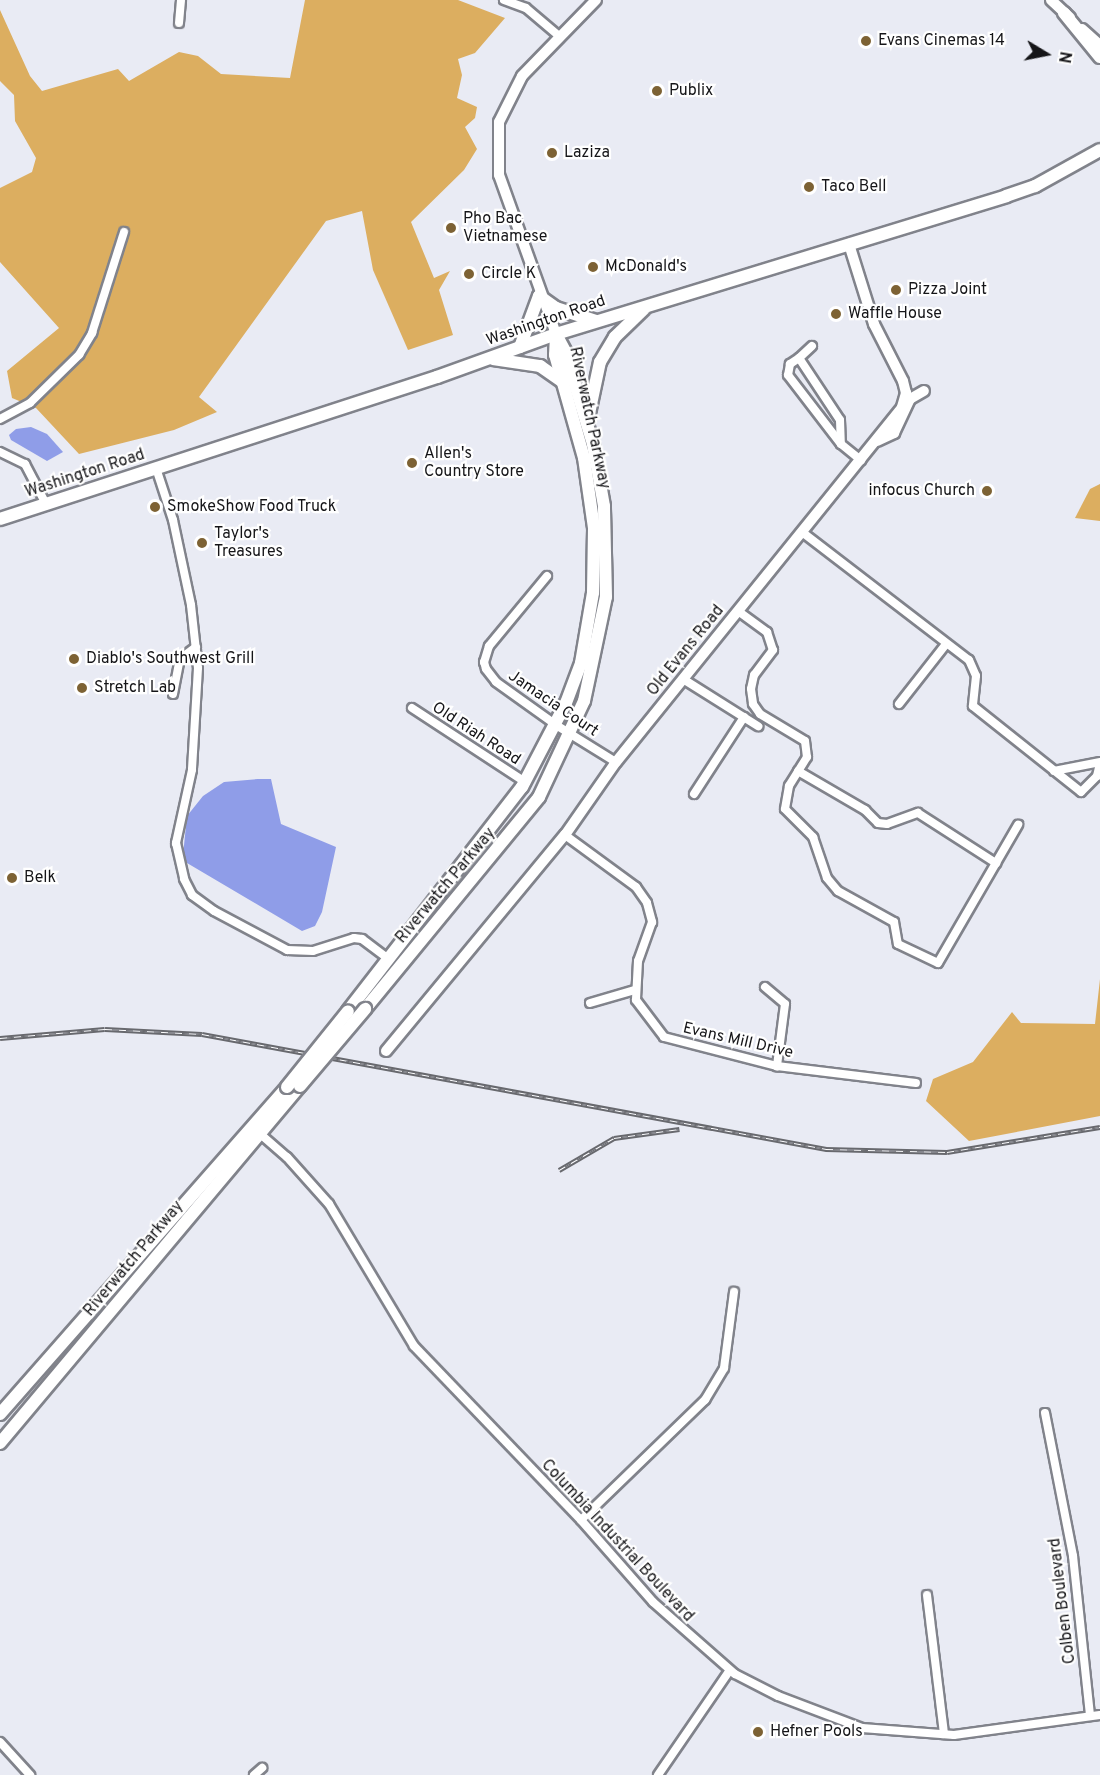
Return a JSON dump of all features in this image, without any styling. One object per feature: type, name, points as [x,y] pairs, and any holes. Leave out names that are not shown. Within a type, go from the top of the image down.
[{"type":"main road","points":[[1064,13],[1100,57]]},
{"type":"main road","points":[[1088,157],[1100,142]]},
{"type":"main road","name":"Washington Road","points":[[0,519],[489,358],[556,333],[1026,189],[1100,150]]},
{"type":"main road","points":[[520,347],[539,296],[556,308],[596,321]]},
{"type":"main road","points":[[586,424],[600,362],[615,337],[650,305]]},
{"type":"main road","name":"Riverwatch Parkway","points":[[294,1087],[387,958],[525,782],[556,725],[581,663],[595,565],[584,458],[555,354],[556,333]]},
{"type":"main road","name":"Riverwatch Parkway","points":[[0,1414],[365,1009],[539,797],[571,734],[592,671],[606,597],[604,506],[598,464],[565,351],[556,333]]},
{"type":"main road","points":[[489,358],[540,366],[564,384]]},
{"type":"main road","name":"Riverwatch Parkway","points":[[0,1443],[256,1131]]},
{"type":"street","points":[[179,23],[181,0]]},
{"type":"street","points":[[504,0],[526,8],[559,36]]},
{"type":"street","points":[[556,333],[539,296],[499,175],[497,141],[505,104],[522,76],[596,0]]},
{"type":"street","points":[[1051,0],[1100,45]]},
{"type":"street","points":[[0,419],[30,403],[79,355],[92,333],[124,232]]},
{"type":"street","name":"Old Evans Road","points":[[386,1051],[565,835],[616,762],[861,460],[902,406],[906,393],[874,324],[849,244]]},
{"type":"street","points":[[812,346],[790,364],[788,375],[841,444],[861,460]]},
{"type":"street","points":[[799,358],[840,420],[841,444]]},
{"type":"street","points":[[874,443],[894,433],[910,399],[924,391]]},
{"type":"street","points":[[0,452],[25,464],[46,504]]},
{"type":"street","points":[[156,468],[173,520],[196,647],[198,719],[192,770],[176,843],[178,861],[192,895],[214,911],[287,950],[313,951],[354,938],[362,939],[387,958]]},
{"type":"street","points":[[802,532],[969,660],[973,668],[974,706],[1054,771],[1081,792],[1097,776],[1100,762],[1054,771]]},
{"type":"street","name":"Jamacia Court","points":[[547,576],[494,638],[484,662],[496,682],[556,725],[616,762]]},
{"type":"street","points":[[738,610],[767,632],[773,650],[754,675],[751,689],[753,704],[760,714],[805,741],[807,757],[789,786],[785,809],[813,837],[827,878],[838,891],[894,922],[898,944],[938,963],[1018,825]]},
{"type":"street","points":[[899,704],[946,644]]},
{"type":"street","points":[[173,694],[180,659],[196,647]]},
{"type":"street","points":[[683,679],[758,726]]},
{"type":"street","name":"Old Riah Road","points":[[412,708],[525,782]]},
{"type":"street","points":[[694,794],[744,717]]},
{"type":"street","points":[[798,771],[865,810],[878,823],[887,824],[918,813],[996,863]]},
{"type":"street","points":[[565,835],[636,887],[647,903],[651,922],[638,961],[635,990],[590,1003]]},
{"type":"street","points":[[765,987],[785,1004],[777,1066]]},
{"type":"street","name":"Evans Mill Drive","points":[[635,990],[636,1000],[664,1037],[777,1066],[916,1083]]},
{"type":"street","name":"Columbia Industrial Boulevard","points":[[256,1131],[288,1157],[329,1204],[414,1346],[581,1520],[652,1602],[730,1670],[778,1696],[862,1728],[944,1734],[1100,1715]]},
{"type":"street","points":[[581,1520],[705,1400],[724,1368],[734,1292]]},
{"type":"street","name":"Colben Boulevard","points":[[1045,1413],[1073,1556],[1090,1716]]},
{"type":"street","points":[[927,1595],[944,1734]]},
{"type":"street","points":[[658,1775],[730,1670]]},
{"type":"street","points":[[0,1742],[30,1775]]},
{"type":"street","points":[[254,1775],[262,1768]]},
{"type":"shaded area","points":[[305,0],[458,0],[505,18],[475,53],[458,59],[462,75],[457,98],[477,107],[475,118],[465,127],[477,149],[464,170],[411,222],[434,278],[450,271],[439,290],[453,335],[408,350],[373,270],[362,211],[326,221],[199,397],[217,412],[174,430],[79,454],[36,408],[12,398],[7,371],[59,328],[0,262],[0,188],[32,172],[36,158],[15,121],[14,95],[0,81],[0,10],[30,76],[42,91],[118,69],[129,81],[179,52],[198,56],[221,74],[290,78]]},
{"type":"shaded area","points":[[1100,484],[1100,521],[1075,518],[1090,489]]},
{"type":"shaded area","points":[[1100,979],[1100,1116],[969,1141],[926,1101],[933,1079],[973,1062],[1012,1012],[1021,1023],[1095,1024]]},
{"type":"water","points":[[31,427],[47,434],[63,452],[47,461],[11,440],[9,435],[16,429]]},
{"type":"water","points":[[271,779],[281,824],[336,847],[322,912],[315,926],[302,931],[187,863],[183,855],[187,816],[203,796],[224,782]]},
{"type":"railway","points":[[0,1038],[105,1029],[202,1034],[826,1149],[947,1152],[1100,1127]]},
{"type":"railway","points":[[559,1170],[614,1138],[679,1129]]},
{"type":"place","name":"Evans Cinemas 14","points":[[866,41]]},
{"type":"place","name":"Publix","points":[[657,91]]},
{"type":"place","name":"Laziza","points":[[552,153]]},
{"type":"place","name":"Taco Bell","points":[[809,187]]},
{"type":"place","name":"Pho Bac Vietnamese","points":[[451,228]]},
{"type":"place","name":"McDonald's","points":[[593,267]]},
{"type":"place","name":"Circle K","points":[[469,274]]},
{"type":"place","name":"Pizza Joint","points":[[896,290]]},
{"type":"place","name":"Waffle House","points":[[836,314]]},
{"type":"place","name":"Allen's Country Store","points":[[412,463]]},
{"type":"place","name":"infocus Church","points":[[987,491]]},
{"type":"place","name":"SmokeShow Food Truck","points":[[155,507]]},
{"type":"place","name":"Taylor's Treasures","points":[[202,543]]},
{"type":"place","name":"Diablo's Southwest Grill","points":[[74,659]]},
{"type":"place","name":"Stretch Lab","points":[[82,688]]},
{"type":"place","name":"Belk","points":[[12,878]]},
{"type":"place","name":"Hefner Pools","points":[[758,1732]]}]
